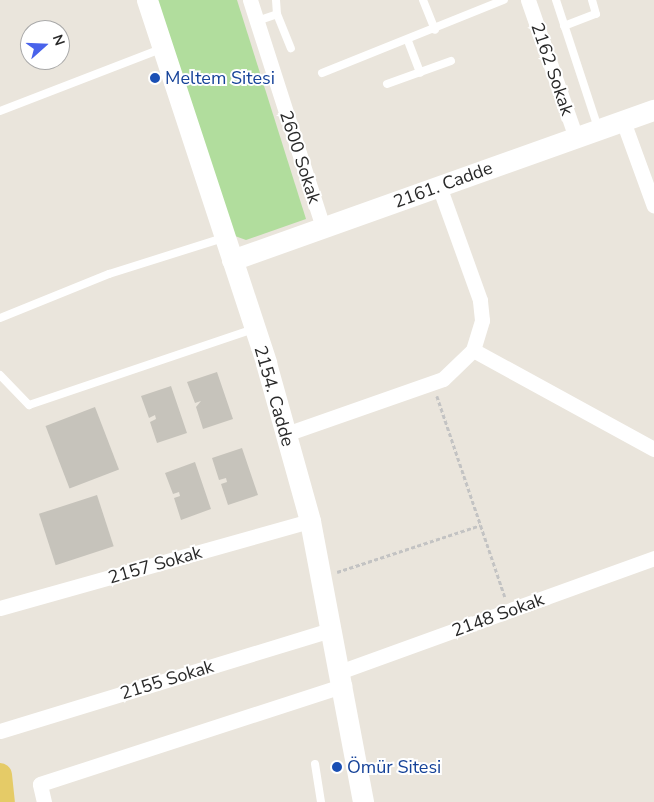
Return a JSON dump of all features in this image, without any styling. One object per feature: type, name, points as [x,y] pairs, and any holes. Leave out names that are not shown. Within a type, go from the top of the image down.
[{"type":"main road","points":[[0,775],[3,802]]},
{"type":"street","name":"2154. Cadde","points":[[147,0],[254,329],[310,521],[343,678],[362,802]]},
{"type":"street","name":"2600 Sokak","points":[[250,0],[323,228]]},
{"type":"street","name":"2162 Sokak","points":[[528,0],[576,138]]},
{"type":"street","name":"2161. Cadde","points":[[232,260],[654,110]]},
{"type":"street","points":[[623,121],[654,206]]},
{"type":"street","points":[[286,434],[432,383],[452,374],[473,350],[480,330],[480,300],[439,186]]},
{"type":"street","points":[[473,350],[654,449]]},
{"type":"street","name":"2157 Sokak","points":[[0,608],[310,521]]},
{"type":"street","name":"2148 Sokak","points":[[44,802],[40,784],[343,678],[510,610],[654,558]]},
{"type":"street","name":"2155 Sokak","points":[[0,731],[333,629]]},
{"type":"lane","points":[[276,0],[276,14],[292,48]]},
{"type":"lane","points":[[423,0],[435,30]]},
{"type":"lane","points":[[322,73],[408,41],[504,0]]},
{"type":"lane","points":[[556,0],[599,130]]},
{"type":"lane","points":[[564,26],[596,14],[592,0]]},
{"type":"lane","points":[[257,21],[276,14]]},
{"type":"lane","points":[[408,41],[420,72]]},
{"type":"lane","points":[[0,111],[163,48]]},
{"type":"lane","points":[[388,84],[452,61]]},
{"type":"lane","points":[[0,318],[109,274],[224,237]]},
{"type":"lane","points":[[0,375],[29,405],[254,329]]},
{"type":"lane","points":[[315,764],[321,802]]},
{"type":"path","points":[[432,383],[510,610]]},
{"type":"path","points":[[322,577],[481,525]]},
{"type":"green space","points":[[156,0],[237,0],[306,219],[246,240],[235,236]]},
{"type":"building","points":[[217,372],[233,419],[203,429],[196,407],[201,401],[195,403],[187,382]]},
{"type":"building","points":[[171,386],[187,433],[157,443],[150,422],[156,419],[155,415],[149,418],[141,396]]},
{"type":"building","points":[[95,407],[119,470],[70,489],[46,426]]},
{"type":"building","points":[[242,448],[258,495],[228,505],[221,484],[227,482],[226,478],[219,480],[212,458]]},
{"type":"building","points":[[195,462],[211,509],[181,520],[174,498],[180,496],[179,492],[173,494],[165,473]]},
{"type":"building","points":[[97,495],[114,546],[56,565],[39,514]]},
{"type":"place","name":"Meltem Sitesi","points":[[155,78]]},
{"type":"place","name":"Ömür Sitesi","points":[[337,767]]}]
